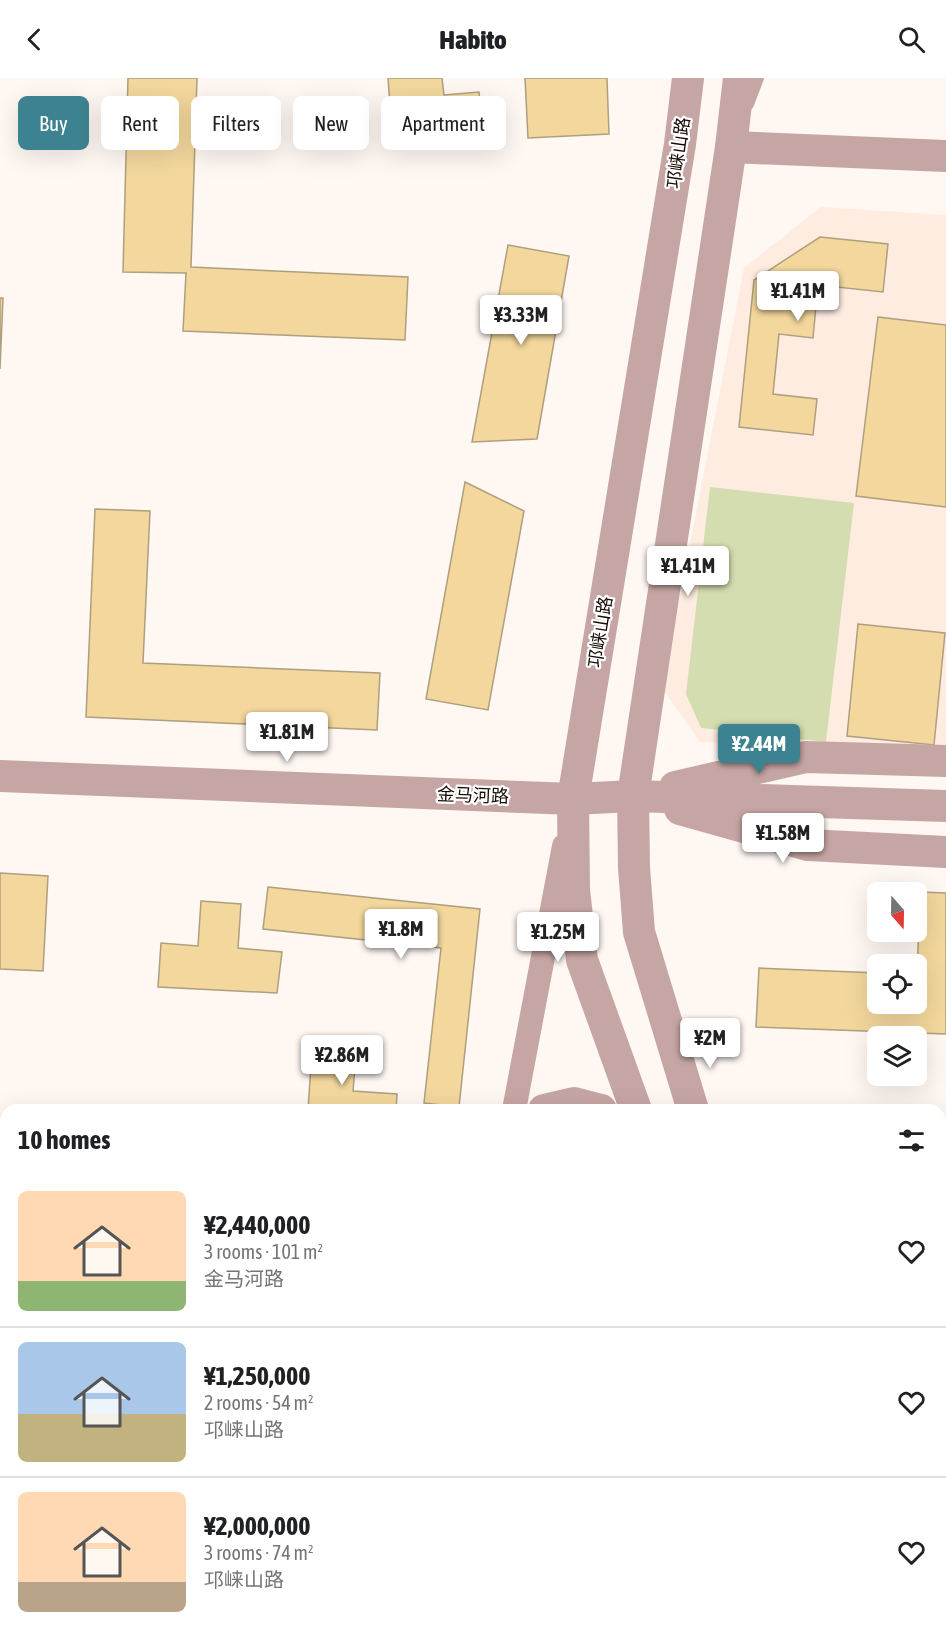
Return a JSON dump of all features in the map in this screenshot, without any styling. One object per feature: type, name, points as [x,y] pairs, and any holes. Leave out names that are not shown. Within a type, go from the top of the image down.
[{"type":"street","name":"邛崃山路","points":[[634,1104],[582,960],[574,890],[573,799],[680,144],[688,78]]},
{"type":"street","points":[[691,1104],[639,932],[634,868],[633,796],[731,147],[739,78]]},
{"type":"street","points":[[731,147],[946,156]]},
{"type":"street","points":[[633,796],[806,757],[946,760]]},
{"type":"street","name":"金马河路","points":[[0,776],[573,799],[633,796],[946,806]]},
{"type":"street","points":[[633,796],[808,845],[946,852]]},
{"type":"street","points":[[515,1104],[573,799]]},
{"type":"street","points":[[673,1049],[700,1104]]},
{"type":"lane","points":[[731,147],[749,78]]},
{"type":"lane","points":[[731,147],[758,78]]},
{"type":"shaded area","points":[[821,207],[946,215],[946,749],[700,742],[662,688],[744,268]]},
{"type":"green space","points":[[710,487],[854,503],[826,742],[701,728],[686,694]]},
{"type":"building","points":[[128,78],[197,78],[196,96],[191,96],[191,150],[195,150],[191,267],[408,277],[405,340],[183,331],[186,273],[123,272],[126,150],[179,150],[179,96],[128,96]]},
{"type":"building","points":[[388,78],[442,78],[444,95],[479,92],[479,96],[389,96]]},
{"type":"building","points":[[525,78],[607,78],[609,134],[528,138]]},
{"type":"building","points":[[820,237],[888,244],[883,292],[818,285],[813,338],[779,334],[773,394],[817,399],[813,435],[739,427],[754,280]]},
{"type":"building","points":[[508,245],[569,256],[537,439],[472,442]]},
{"type":"building","points":[[0,298],[3,298],[0,369]]},
{"type":"building","points":[[878,317],[946,325],[946,507],[856,496]]},
{"type":"building","points":[[465,482],[524,511],[488,710],[426,699]]},
{"type":"building","points":[[95,509],[150,511],[143,663],[380,673],[377,730],[86,717]]},
{"type":"building","points":[[858,624],[945,633],[934,745],[847,736]]},
{"type":"building","points":[[0,873],[48,876],[43,971],[0,969]]},
{"type":"building","points":[[268,887],[480,909],[459,1104],[424,1103],[441,948],[263,929]]},
{"type":"building","points":[[927,892],[946,893],[946,1034],[927,1033],[927,1026],[867,1026],[867,1031],[756,1027],[759,968],[867,973],[867,1014],[927,1014],[927,954],[918,954],[918,942],[927,942]]},
{"type":"building","points":[[201,901],[241,904],[238,948],[282,952],[277,993],[158,987],[161,943],[198,946]]},
{"type":"building","points":[[312,1051],[356,1054],[353,1091],[397,1094],[396,1104],[308,1104]]}]
